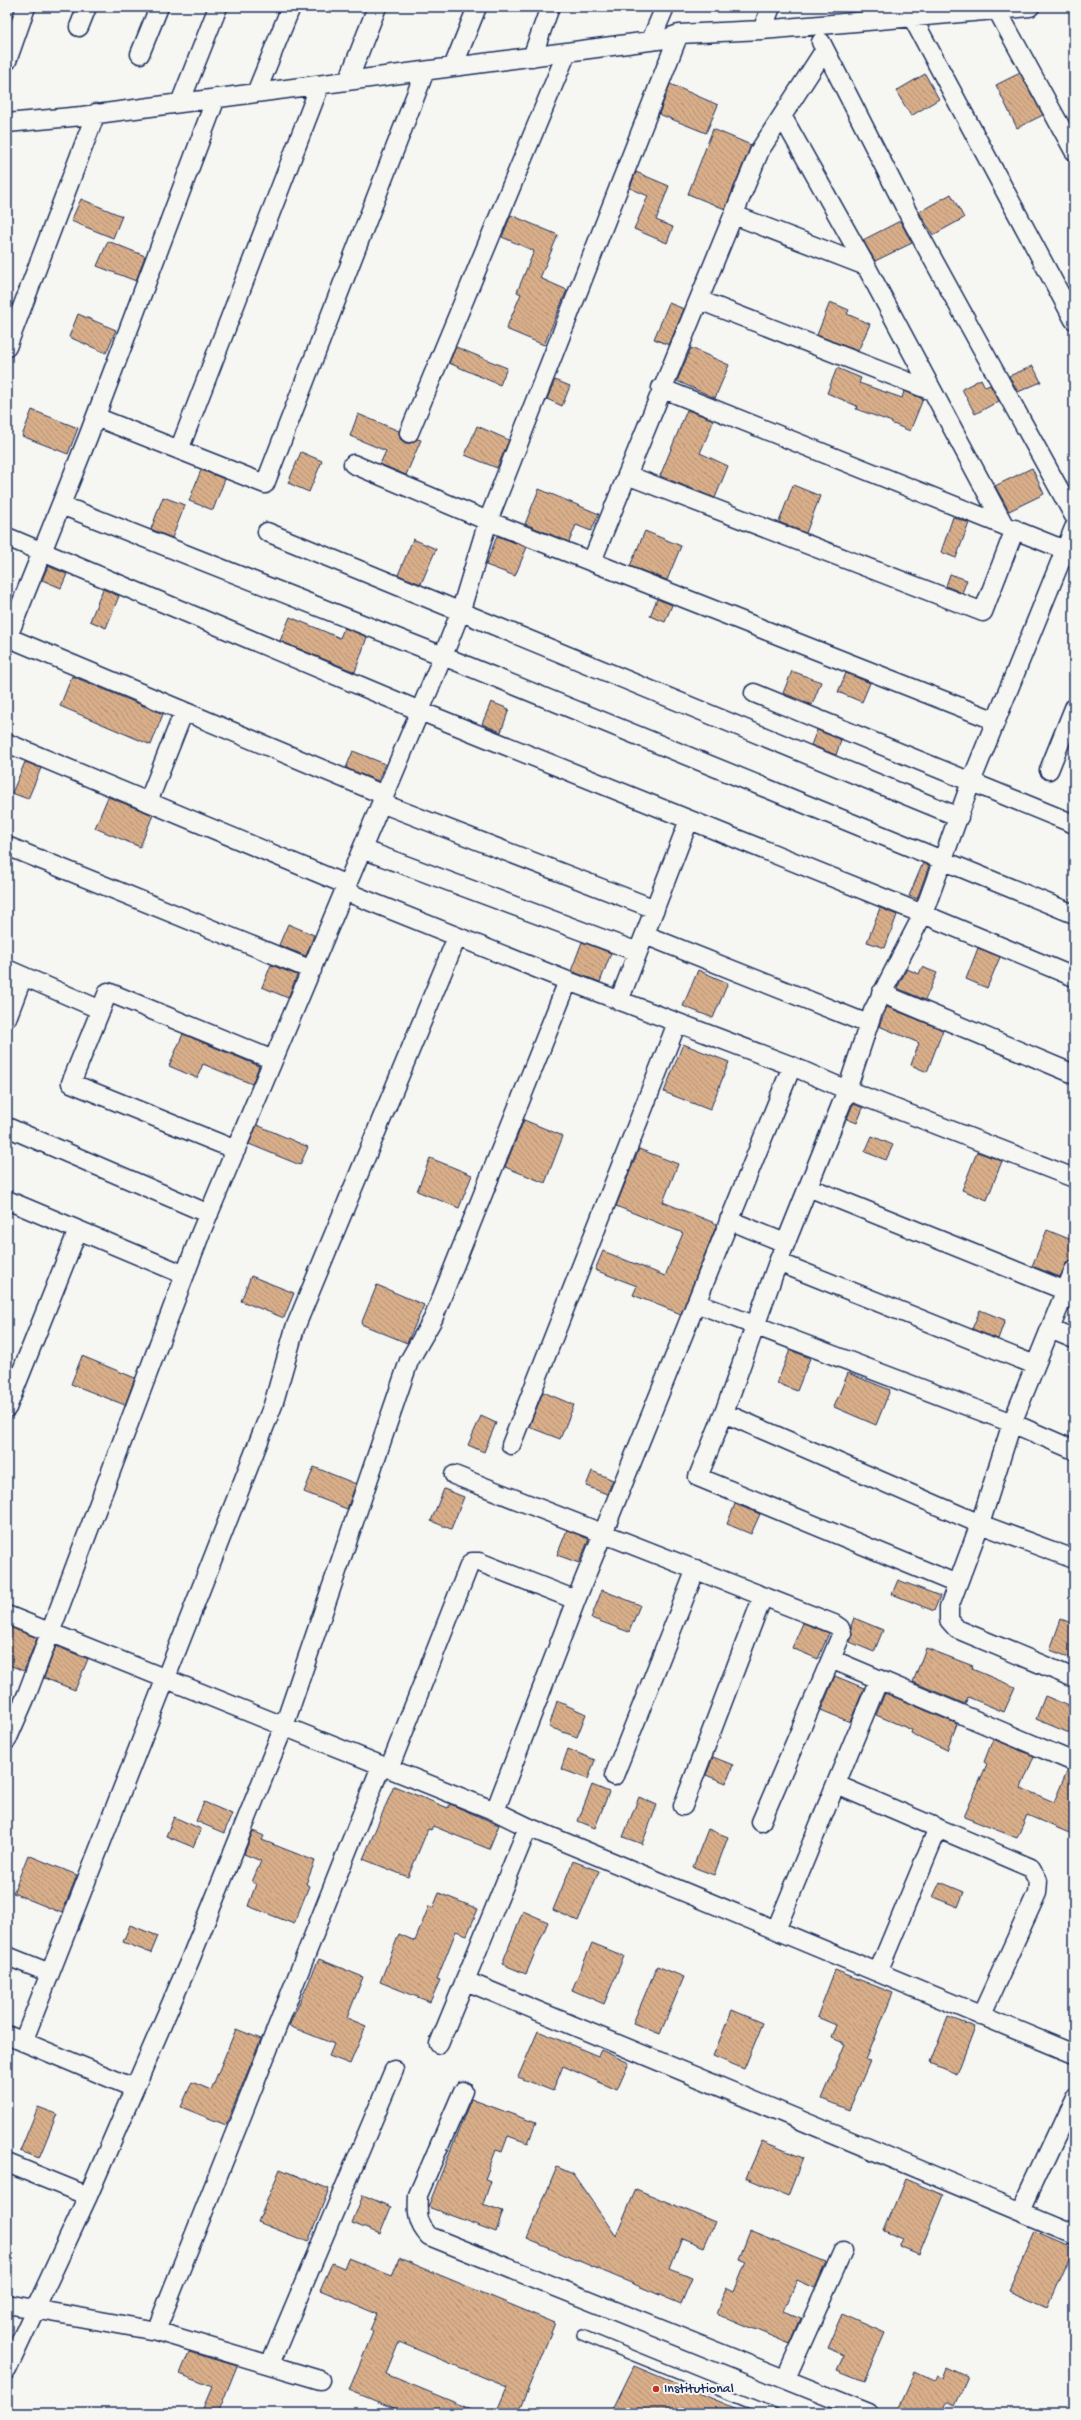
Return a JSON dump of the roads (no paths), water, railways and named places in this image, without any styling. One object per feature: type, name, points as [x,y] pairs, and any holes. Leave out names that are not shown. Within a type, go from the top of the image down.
[{"type":"street","points":[[7,61],[26,7]]},
{"type":"street","points":[[79,26],[87,7]]},
{"type":"street","points":[[140,54],[159,7]]},
{"type":"street","points":[[180,103],[218,7]]},
{"type":"street","points":[[256,93],[291,7]]},
{"type":"street","points":[[348,81],[377,7]]},
{"type":"street","points":[[453,67],[477,7]]},
{"type":"street","points":[[532,57],[550,7]]},
{"type":"street","points":[[651,40],[665,7]]},
{"type":"street","points":[[762,30],[771,7]]},
{"type":"street","points":[[7,123],[180,103],[532,57],[651,40],[679,34],[816,26],[905,14],[1030,7]]},
{"type":"street","points":[[997,10],[1074,151]]},
{"type":"street","points":[[905,14],[1074,320]]},
{"type":"street","points":[[816,26],[824,51],[913,223],[1074,516]]},
{"type":"street","points":[[7,1740],[50,1632],[209,1214],[460,613],[488,521],[679,34]]},
{"type":"street","points":[[592,561],[661,388],[699,300],[760,150],[824,51]]},
{"type":"street","points":[[409,433],[567,52]]},
{"type":"street","points":[[96,417],[265,484],[425,71]]},
{"type":"street","points":[[179,450],[320,85]]},
{"type":"street","points":[[216,98],[96,417],[7,638],[184,711],[383,799],[655,909]]},
{"type":"street","points":[[7,347],[96,113]]},
{"type":"street","points":[[627,475],[983,612],[1010,527],[932,391],[866,266],[782,116]]},
{"type":"street","points":[[734,215],[866,266]]},
{"type":"street","points":[[699,300],[932,391]]},
{"type":"street","points":[[661,388],[1065,550]]},
{"type":"street","points":[[353,464],[488,521],[996,721]]},
{"type":"street","points":[[61,505],[443,656],[943,858],[1074,914]]},
{"type":"street","points":[[957,1584],[698,1477],[724,1413],[785,1243],[847,1090],[868,1024],[881,992],[923,914],[971,782],[1074,528]]},
{"type":"street","points":[[267,532],[460,613],[959,817]]},
{"type":"street","points":[[7,537],[420,711],[923,914],[1074,977]]},
{"type":"street","points":[[754,693],[1074,824]]},
{"type":"street","points":[[1049,770],[1074,708]]},
{"type":"street","points":[[148,802],[184,711]]},
{"type":"street","points":[[7,743],[148,802],[457,937],[568,982],[792,1066],[847,1090],[1074,1178]]},
{"type":"street","points":[[619,1001],[689,820]]},
{"type":"street","points":[[7,846],[312,970]]},
{"type":"street","points":[[362,849],[638,952]]},
{"type":"street","points":[[645,935],[868,1024]]},
{"type":"street","points":[[134,2088],[11,2038],[50,1973],[273,1405],[295,1328],[457,937]]},
{"type":"street","points":[[7,1018],[15,973],[101,1010]]},
{"type":"street","points":[[7,2370],[36,2311],[88,2196],[190,1960],[284,1726],[409,1361],[433,1319],[568,982]]},
{"type":"street","points":[[236,1150],[71,1083],[108,992],[273,1060]]},
{"type":"street","points":[[881,992],[1074,1074]]},
{"type":"street","points":[[511,1445],[677,1023]]},
{"type":"street","points":[[495,1811],[576,1600],[604,1534],[792,1066]]},
{"type":"street","points":[[7,1127],[209,1214]]},
{"type":"street","points":[[808,1187],[1066,1291]]},
{"type":"street","points":[[7,1200],[185,1275]]},
{"type":"street","points":[[729,1220],[785,1243]]},
{"type":"street","points":[[7,1408],[78,1230]]},
{"type":"street","points":[[778,1262],[1035,1365]]},
{"type":"street","points":[[1074,1270],[1012,1423],[980,1524],[949,1607],[949,1620],[957,1629],[1074,1678]]},
{"type":"street","points":[[696,1303],[754,1327],[1012,1423],[1074,1450]]},
{"type":"street","points":[[1050,1329],[1074,1339]]},
{"type":"street","points":[[724,1413],[980,1524],[1074,1559]]},
{"type":"street","points":[[454,1475],[696,1569],[834,1624],[840,1628],[842,1633],[762,1822]]},
{"type":"street","points":[[156,2330],[385,1768],[472,1562],[479,1562],[576,1600]]},
{"type":"street","points":[[614,1776],[696,1569]]},
{"type":"street","points":[[683,1806],[764,1596]]},
{"type":"street","points":[[7,1615],[495,1811],[528,1827],[1074,2054]]},
{"type":"street","points":[[831,1659],[1074,1762]]},
{"type":"street","points":[[776,1930],[837,1785],[879,1679]]},
{"type":"street","points":[[837,1785],[1031,1868],[1038,1881],[1036,1893],[981,2016]]},
{"type":"street","points":[[439,2044],[528,1827]]},
{"type":"street","points":[[878,1972],[938,1828]]},
{"type":"street","points":[[7,1956],[50,1973]]},
{"type":"street","points":[[466,1981],[1074,2234]]},
{"type":"street","points":[[270,2364],[394,2070]]},
{"type":"street","points":[[463,2091],[418,2195],[417,2214],[420,2227],[429,2236],[786,2378],[869,2413]]},
{"type":"street","points":[[1021,2211],[1074,2097]]},
{"type":"street","points":[[7,2163],[88,2196]]},
{"type":"street","points":[[786,2378],[843,2252]]},
{"type":"street","points":[[7,2304],[36,2311],[156,2330],[320,2380]]},
{"type":"lane","points":[[582,2335],[774,2413]]},
{"type":"place","name":"Institutional","points":[[656,2389]]}]
